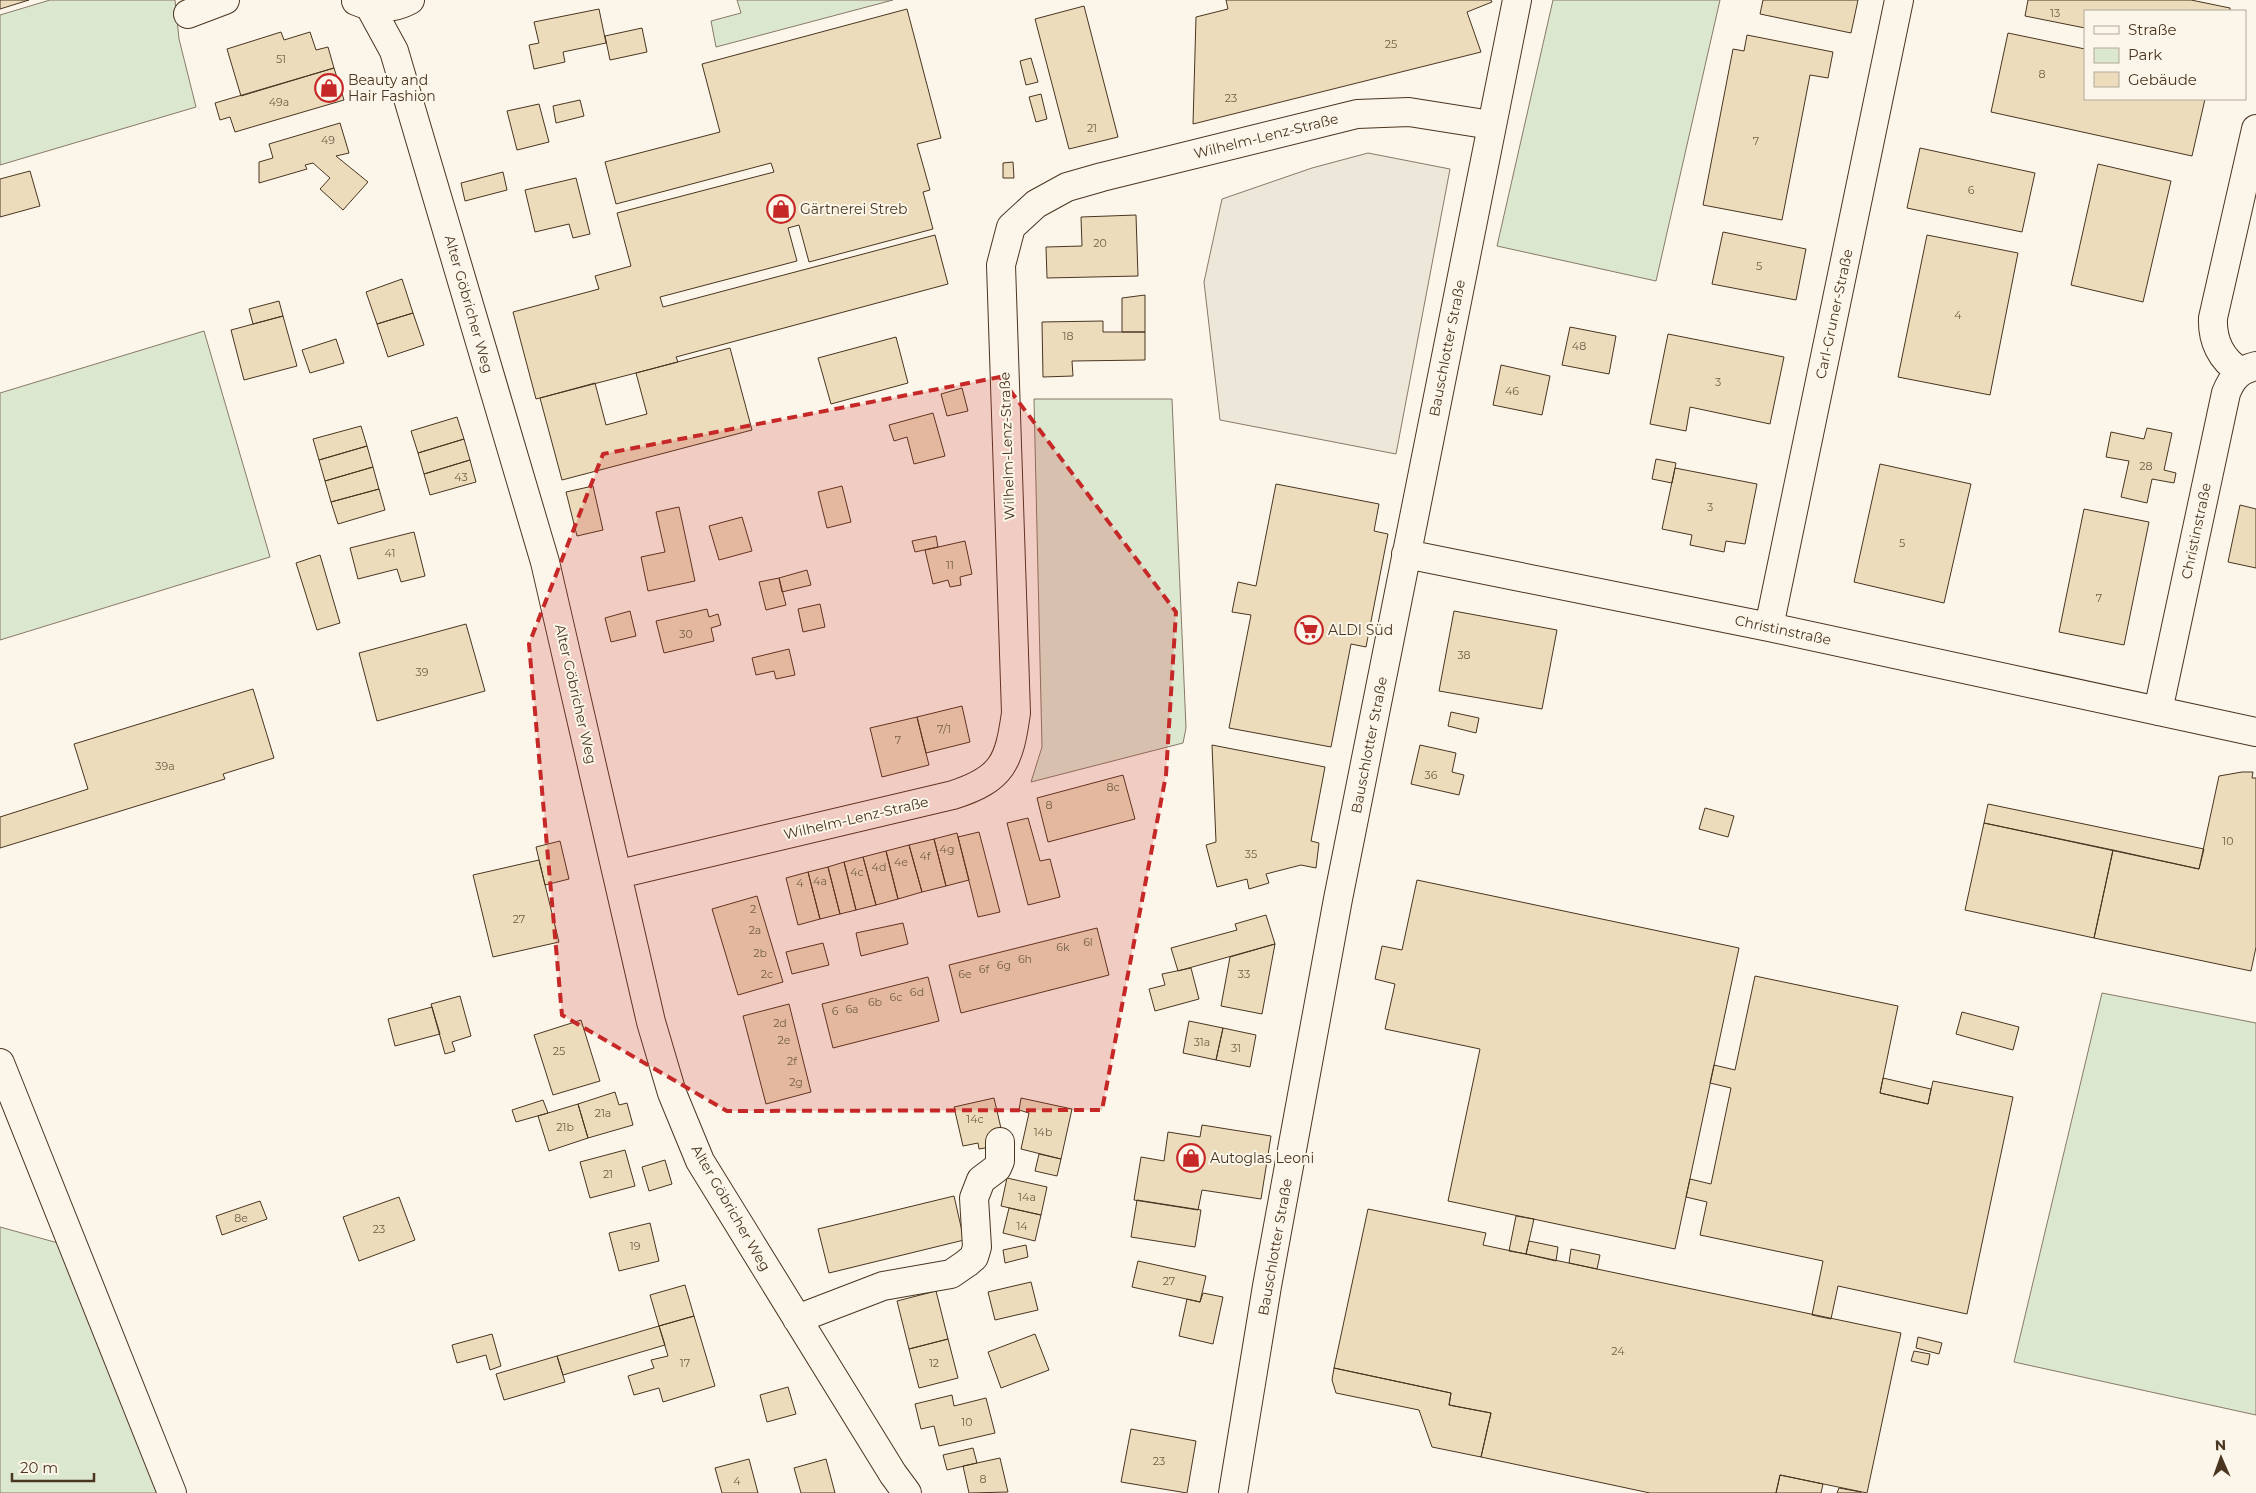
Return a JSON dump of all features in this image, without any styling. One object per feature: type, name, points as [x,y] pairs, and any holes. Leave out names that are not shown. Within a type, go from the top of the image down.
[{"type":"street","points":[[188,14],[226,0]]},
{"type":"street","name":"Bauschlotter Straße","points":[[1233,1493],[1267,1286],[1333,928],[1517,0]]},
{"type":"street","name":"Carl-Gruner-Straße","points":[[1769,627],[1899,0]]},
{"type":"street","points":[[362,3],[386,8],[406,2]]},
{"type":"street","name":"Alter Göbricher Weg","points":[[394,51],[406,2]]},
{"type":"street","name":"Alter Göbricher Weg","points":[[362,3],[394,51],[544,562],[651,1022],[672,1093],[700,1161],[893,1474],[907,1493]]},
{"type":"street","name":"Wilhelm-Lenz-Straße","points":[[618,874],[953,795],[978,787],[993,777],[1002,765],[1010,751],[1016,713],[1001,265],[1011,227],[1036,204],[1067,187],[1102,177],[1356,114],[1409,112],[1491,125]]},
{"type":"street","points":[[2248,369],[2232,366],[2219,350],[2212,329],[2256,129]]},
{"type":"street","name":"Christinstraße","points":[[2158,711],[2226,393],[2231,380],[2248,369]]},
{"type":"street","name":"Christinstraße","points":[[1406,554],[1769,627],[2256,732]]},
{"type":"street","points":[[0,1063],[172,1493]]},
{"type":"street","points":[[797,1319],[883,1286],[951,1274],[967,1264],[974,1257],[977,1247],[974,1198],[981,1180],[997,1168],[1000,1161],[1000,1142]]},
{"type":"highlighted area","points":[[1000,377],[1176,612],[1166,775],[1102,1110],[727,1111],[562,1015],[529,644],[603,454]]},
{"type":"green space","points":[[50,0],[175,0],[179,39],[196,107],[0,165],[0,15]]},
{"type":"green space","points":[[737,0],[893,0],[716,47],[711,21],[741,13]]},
{"type":"green space","points":[[1553,0],[1720,0],[1656,281],[1497,246]]},
{"type":"green space","points":[[204,331],[270,557],[0,640],[0,393]]},
{"type":"green space","points":[[1034,399],[1172,399],[1186,728],[1183,743],[1031,782],[1042,747]]},
{"type":"green space","points":[[2102,993],[2256,1023],[2256,1415],[2014,1362]]},
{"type":"green space","points":[[0,1227],[69,1246],[161,1493],[0,1493]]},
{"type":"shaded area","points":[[1368,153],[1450,169],[1396,454],[1220,420],[1204,282],[1222,199],[1312,168]]},
{"type":"building","points":[[0,0],[29,0],[0,9]]},
{"type":"building","points":[[1226,0],[1491,0],[1492,2],[1467,12],[1481,52],[1193,124],[1196,17],[1228,9]]},
{"type":"building","points":[[1763,0],[1858,0],[1851,33],[1760,14]]},
{"type":"building","points":[[2028,0],[2191,0],[2230,8],[2230,10],[2084,10],[2084,28],[2025,16]]},
{"type":"building","points":[[1084,6],[1118,137],[1069,149],[1035,19]]},
{"type":"building","points":[[599,9],[606,43],[563,52],[565,62],[534,69],[529,45],[539,43],[534,22]]},
{"type":"building","name":"Gärtnerei Streb","points":[[907,9],[941,138],[917,144],[930,190],[923,192],[933,229],[809,262],[799,225],[788,228],[797,261],[660,297],[663,307],[935,235],[948,284],[676,357],[678,362],[536,399],[513,312],[599,289],[595,276],[631,266],[617,213],[774,172],[771,163],[616,204],[605,162],[720,132],[702,64]]},
{"type":"building","points":[[642,28],[647,52],[610,60],[605,36]]},
{"type":"building","points":[[281,32],[284,40],[310,32],[316,50],[328,47],[334,68],[241,96],[227,49]]},
{"type":"building","points":[[2008,33],[2084,49],[2084,100],[2205,100],[2192,156],[1991,112]]},
{"type":"building","points":[[1747,35],[1833,52],[1828,78],[1810,75],[1782,220],[1703,205],[1733,49],[1744,51]]},
{"type":"building","points":[[1031,58],[1038,82],[1026,85],[1020,61]]},
{"type":"building","points":[[334,68],[344,100],[235,132],[230,117],[220,120],[215,103]]},
{"type":"building","points":[[1041,94],[1047,119],[1036,122],[1029,97]]},
{"type":"building","points":[[580,100],[584,116],[556,123],[553,106]]},
{"type":"building","points":[[539,104],[549,142],[517,150],[507,111]]},
{"type":"building","points":[[340,123],[349,153],[336,156],[368,182],[343,210],[320,189],[330,178],[313,163],[305,165],[307,169],[259,183],[259,162],[273,158],[269,144]]},
{"type":"building","points":[[1920,148],[2035,173],[2022,232],[1907,208]]},
{"type":"building","points":[[1013,162],[1014,178],[1003,178],[1003,163]]},
{"type":"building","points":[[2098,164],[2171,181],[2143,302],[2071,285]]},
{"type":"building","points":[[30,171],[40,206],[0,217],[0,179]]},
{"type":"building","points":[[503,172],[507,190],[465,201],[461,183]]},
{"type":"building","points":[[576,178],[590,234],[573,238],[569,224],[535,232],[525,190]]},
{"type":"building","points":[[1136,215],[1138,276],[1047,278],[1046,247],[1082,246],[1081,217]]},
{"type":"building","points":[[1723,232],[1806,249],[1796,300],[1712,284]]},
{"type":"building","points":[[1927,235],[2018,253],[1990,395],[1898,377]]},
{"type":"building","points":[[402,279],[413,313],[377,324],[366,292]]},
{"type":"building","points":[[1145,295],[1145,332],[1122,332],[1122,298]]},
{"type":"building","points":[[279,301],[283,316],[253,324],[249,309]]},
{"type":"building","points":[[413,313],[424,345],[388,357],[377,324]]},
{"type":"building","points":[[283,316],[297,366],[244,380],[231,330]]},
{"type":"building","points":[[1103,321],[1103,332],[1145,332],[1145,360],[1072,361],[1073,376],[1043,377],[1042,322]]},
{"type":"building","points":[[1570,327],[1616,336],[1609,374],[1562,365]]},
{"type":"building","points":[[1668,334],[1784,357],[1770,424],[1690,407],[1686,431],[1650,424]]},
{"type":"building","points":[[896,337],[908,383],[831,404],[818,358]]},
{"type":"building","points":[[336,339],[344,363],[310,373],[302,350]]},
{"type":"building","points":[[730,348],[752,430],[562,480],[540,398],[595,383],[606,425],[647,414],[636,373]]},
{"type":"building","points":[[1501,365],[1550,376],[1542,415],[1493,405]]},
{"type":"building","points":[[962,388],[968,411],[947,416],[941,394]]},
{"type":"building","points":[[933,413],[945,456],[914,464],[907,437],[894,441],[889,425]]},
{"type":"building","points":[[457,417],[464,439],[418,453],[411,431]]},
{"type":"building","points":[[361,426],[367,446],[319,460],[313,439]]},
{"type":"building","points":[[2147,428],[2172,433],[2164,470],[2176,473],[2174,483],[2152,479],[2147,503],[2121,497],[2129,461],[2106,457],[2111,432],[2144,439]]},
{"type":"building","points":[[464,439],[470,460],[424,474],[418,453]]},
{"type":"building","points":[[367,446],[373,467],[325,481],[319,460]]},
{"type":"building","points":[[1656,459],[1676,463],[1672,483],[1652,479]]},
{"type":"building","points":[[470,460],[476,482],[430,495],[424,474]]},
{"type":"building","points":[[1880,464],[1971,484],[1944,603],[1854,582]]},
{"type":"building","points":[[373,467],[379,489],[331,502],[325,481]]},
{"type":"building","points":[[1675,468],[1757,484],[1745,544],[1726,541],[1724,552],[1690,545],[1692,535],[1662,529]]},
{"type":"building","name":"ALDI Süd","points":[[1276,484],[1379,504],[1374,531],[1388,534],[1366,647],[1351,644],[1331,747],[1229,728],[1251,615],[1232,612],[1238,582],[1256,586]]},
{"type":"building","points":[[593,486],[603,530],[577,536],[566,492]]},
{"type":"building","points":[[842,486],[851,522],[827,528],[818,492]]},
{"type":"building","points":[[379,489],[385,510],[338,524],[331,502]]},
{"type":"building","points":[[2240,505],[2256,509],[2256,568],[2228,562]]},
{"type":"building","points":[[679,507],[695,581],[648,591],[641,557],[665,552],[656,512]]},
{"type":"building","points":[[2084,509],[2149,522],[2124,645],[2059,632]]},
{"type":"building","points":[[742,517],[752,551],[719,560],[709,526]]},
{"type":"building","points":[[414,532],[425,576],[401,582],[397,569],[358,579],[350,548]]},
{"type":"building","points":[[936,536],[938,547],[915,552],[912,541]]},
{"type":"building","points":[[965,541],[972,574],[960,577],[961,585],[950,587],[948,580],[933,584],[925,550]]},
{"type":"building","points":[[320,555],[340,623],[317,630],[296,563]]},
{"type":"building","points":[[807,570],[811,585],[782,592],[779,578]]},
{"type":"building","points":[[779,578],[786,605],[766,610],[759,582]]},
{"type":"building","points":[[820,604],[825,627],[803,632],[798,609]]},
{"type":"building","points":[[707,609],[709,617],[718,614],[721,625],[711,628],[714,641],[664,653],[656,621]]},
{"type":"building","points":[[630,611],[636,636],[611,642],[605,618]]},
{"type":"building","points":[[1454,611],[1557,630],[1542,709],[1439,691]]},
{"type":"building","points":[[466,624],[485,691],[377,721],[359,653]]},
{"type":"building","points":[[789,649],[795,675],[776,679],[774,671],[756,675],[752,658]]},
{"type":"building","points":[[253,689],[274,758],[223,774],[225,779],[0,848],[0,817],[88,789],[74,744]]},
{"type":"building","points":[[962,706],[970,742],[926,753],[917,717]]},
{"type":"building","points":[[1451,712],[1479,718],[1476,733],[1448,726]]},
{"type":"building","points":[[917,717],[929,765],[882,777],[870,728]]},
{"type":"building","points":[[1212,745],[1325,767],[1311,841],[1319,843],[1316,868],[1301,865],[1266,874],[1269,883],[1249,889],[1247,879],[1217,887],[1206,845],[1216,842]]},
{"type":"building","points":[[1420,745],[1456,753],[1452,772],[1464,775],[1459,795],[1411,784]]},
{"type":"building","points":[[2253,772],[2252,778],[2256,778],[2256,947],[2251,971],[2094,938],[2113,850],[2199,869],[2219,776]]},
{"type":"building","points":[[1123,775],[1135,819],[1048,842],[1037,798]]},
{"type":"building","points":[[1988,804],[2204,849],[2199,869],[1984,823]]},
{"type":"building","points":[[1705,808],[1734,816],[1728,837],[1699,829]]},
{"type":"building","points":[[1028,818],[1040,861],[1050,859],[1060,897],[1028,905],[1007,823]]},
{"type":"building","points":[[1984,823],[2113,850],[2094,938],[1965,910]]},
{"type":"building","points":[[979,832],[1000,912],[978,917],[958,837]]},
{"type":"building","points":[[957,833],[969,880],[946,886],[934,839]]},
{"type":"building","points":[[934,839],[946,886],[922,892],[909,845]]},
{"type":"building","points":[[560,841],[569,879],[545,885],[536,847]]},
{"type":"building","points":[[909,845],[922,892],[898,899],[886,851]]},
{"type":"building","points":[[886,851],[898,899],[876,905],[863,857]]},
{"type":"building","points":[[863,857],[876,905],[856,910],[844,862]]},
{"type":"building","points":[[539,860],[559,942],[493,957],[473,875]]},
{"type":"building","points":[[844,862],[856,910],[840,914],[828,867]]},
{"type":"building","points":[[828,867],[840,914],[820,919],[808,872]]},
{"type":"building","points":[[808,872],[820,919],[798,925],[786,878]]},
{"type":"building","points":[[1417,880],[1739,948],[1675,1249],[1448,1201],[1480,1049],[1385,1029],[1395,984],[1375,979],[1382,946],[1402,950]]},
{"type":"building","points":[[757,896],[783,982],[738,995],[712,909]]},
{"type":"building","points":[[1266,915],[1275,944],[1178,971],[1171,948],[1237,930],[1235,924]]},
{"type":"building","points":[[903,923],[908,944],[861,956],[856,933]]},
{"type":"building","points":[[1097,928],[1109,975],[961,1013],[949,965]]},
{"type":"building","points":[[823,943],[829,965],[792,974],[786,952]]},
{"type":"building","points":[[1275,944],[1262,1014],[1221,1006],[1230,957]]},
{"type":"building","points":[[1191,968],[1199,999],[1155,1011],[1149,989],[1165,985],[1162,974]]},
{"type":"building","points":[[1755,976],[1898,1006],[1880,1093],[1928,1104],[1933,1081],[2013,1097],[1967,1314],[1838,1286],[1831,1319],[1812,1315],[1823,1261],[1700,1235],[1707,1202],[1686,1197],[1690,1179],[1711,1184],[1731,1088],[1710,1083],[1714,1065],[1735,1070]]},
{"type":"building","points":[[928,977],[939,1021],[833,1048],[822,1004]]},
{"type":"building","points":[[460,996],[471,1036],[452,1042],[455,1051],[445,1054],[431,1004]]},
{"type":"building","points":[[789,1004],[811,1092],[766,1104],[743,1016]]},
{"type":"building","points":[[432,1007],[440,1034],[395,1046],[388,1019]]},
{"type":"building","points":[[1962,1012],[2019,1027],[2013,1050],[1956,1034]]},
{"type":"building","points":[[581,1020],[600,1081],[553,1095],[534,1035]]},
{"type":"building","points":[[1189,1021],[1223,1028],[1216,1060],[1183,1053]]},
{"type":"building","points":[[1223,1028],[1256,1035],[1250,1067],[1216,1060]]},
{"type":"building","points":[[1883,1078],[1931,1089],[1928,1104],[1880,1093]]},
{"type":"building","points":[[615,1092],[619,1105],[627,1103],[633,1125],[588,1138],[578,1104]]},
{"type":"building","points":[[994,1098],[1003,1137],[991,1147],[979,1149],[978,1143],[963,1146],[954,1107]]},
{"type":"building","points":[[1021,1098],[1072,1109],[1061,1159],[1021,1149],[1029,1113],[1019,1110]]},
{"type":"building","points":[[543,1100],[548,1113],[516,1122],[512,1110]]},
{"type":"building","points":[[578,1104],[588,1138],[549,1151],[538,1116]]},
{"type":"building","points":[[1202,1125],[1271,1136],[1261,1199],[1202,1190],[1198,1210],[1134,1200],[1141,1157],[1164,1161],[1168,1132],[1200,1137]]},
{"type":"building","points":[[625,1150],[635,1186],[590,1198],[580,1162]]},
{"type":"building","points":[[1039,1154],[1061,1159],[1057,1176],[1035,1171]]},
{"type":"building","points":[[665,1160],[672,1184],[649,1191],[642,1167]]},
{"type":"building","points":[[1007,1178],[1047,1187],[1041,1215],[1001,1206]]},
{"type":"building","points":[[954,1196],[964,1240],[829,1273],[818,1229]]},
{"type":"building","points":[[399,1197],[415,1240],[359,1261],[343,1217]]},
{"type":"building","points":[[1137,1200],[1201,1210],[1195,1247],[1131,1237]]},
{"type":"building","points":[[260,1201],[267,1219],[222,1235],[216,1216]]},
{"type":"building","points":[[1009,1208],[1041,1215],[1035,1241],[1003,1233]]},
{"type":"building","points":[[1368,1209],[1486,1233],[1483,1245],[1901,1333],[1867,1493],[1780,1475],[1776,1493],[1650,1493],[1481,1457],[1491,1413],[1449,1405],[1451,1393],[1334,1368]]},
{"type":"building","points":[[1516,1216],[1534,1219],[1526,1254],[1509,1251]]},
{"type":"building","points":[[650,1223],[659,1261],[619,1271],[609,1233]]},
{"type":"building","points":[[1529,1241],[1558,1247],[1556,1261],[1526,1254]]},
{"type":"building","points":[[1026,1245],[1028,1257],[1005,1263],[1003,1250]]},
{"type":"building","points":[[1571,1249],[1600,1255],[1597,1269],[1569,1263]]},
{"type":"building","points":[[1138,1261],[1206,1276],[1200,1302],[1132,1287]]},
{"type":"building","points":[[1031,1282],[1038,1310],[995,1320],[988,1292]]},
{"type":"building","points":[[685,1285],[694,1316],[659,1326],[650,1295]]},
{"type":"building","points":[[936,1291],[948,1339],[909,1349],[897,1301]]},
{"type":"building","points":[[1203,1293],[1223,1297],[1213,1344],[1179,1336],[1187,1299],[1200,1302]]},
{"type":"building","points":[[694,1316],[715,1386],[663,1402],[659,1388],[634,1395],[628,1376],[654,1368],[651,1360],[668,1356],[659,1326]]},
{"type":"building","points":[[659,1326],[665,1345],[563,1375],[557,1356]]},
{"type":"building","points":[[492,1334],[501,1366],[490,1370],[486,1355],[457,1363],[452,1345]]},
{"type":"building","points":[[1035,1334],[1049,1370],[1001,1388],[988,1352]]},
{"type":"building","points":[[1918,1337],[1942,1343],[1939,1354],[1916,1348]]},
{"type":"building","points":[[948,1339],[958,1378],[919,1388],[909,1349]]},
{"type":"building","points":[[1914,1351],[1930,1354],[1928,1365],[1911,1361]]},
{"type":"building","points":[[557,1356],[565,1382],[504,1400],[496,1374]]},
{"type":"building","points":[[1334,1368],[1451,1393],[1449,1405],[1491,1413],[1481,1457],[1432,1447],[1419,1410],[1336,1393],[1332,1380]]},
{"type":"building","points":[[788,1387],[796,1414],[767,1422],[760,1395]]},
{"type":"building","points":[[952,1395],[954,1406],[986,1398],[995,1433],[939,1446],[934,1426],[921,1429],[915,1404]]},
{"type":"building","points":[[1131,1429],[1196,1441],[1187,1493],[1121,1482]]},
{"type":"building","points":[[973,1448],[977,1463],[947,1470],[943,1455]]},
{"type":"building","points":[[1000,1458],[1008,1492],[969,1493],[963,1466]]},
{"type":"building","points":[[749,1459],[758,1493],[722,1493],[715,1468]]},
{"type":"building","points":[[826,1459],[835,1493],[801,1493],[794,1468]]},
{"type":"building","points":[[1780,1475],[1823,1484],[1821,1493],[1776,1493]]},
{"type":"building","points":[[1839,1488],[1861,1492],[1861,1493],[1837,1493]]},
{"type":"place","name":"Beauty and Hair Fashion","points":[[329,88]]},
{"type":"place","name":"Gärtnerei Streb","points":[[781,209]]},
{"type":"place","name":"ALDI Süd","points":[[1309,630]]},
{"type":"place","name":"Autoglas Leoni","points":[[1191,1158]]}]
